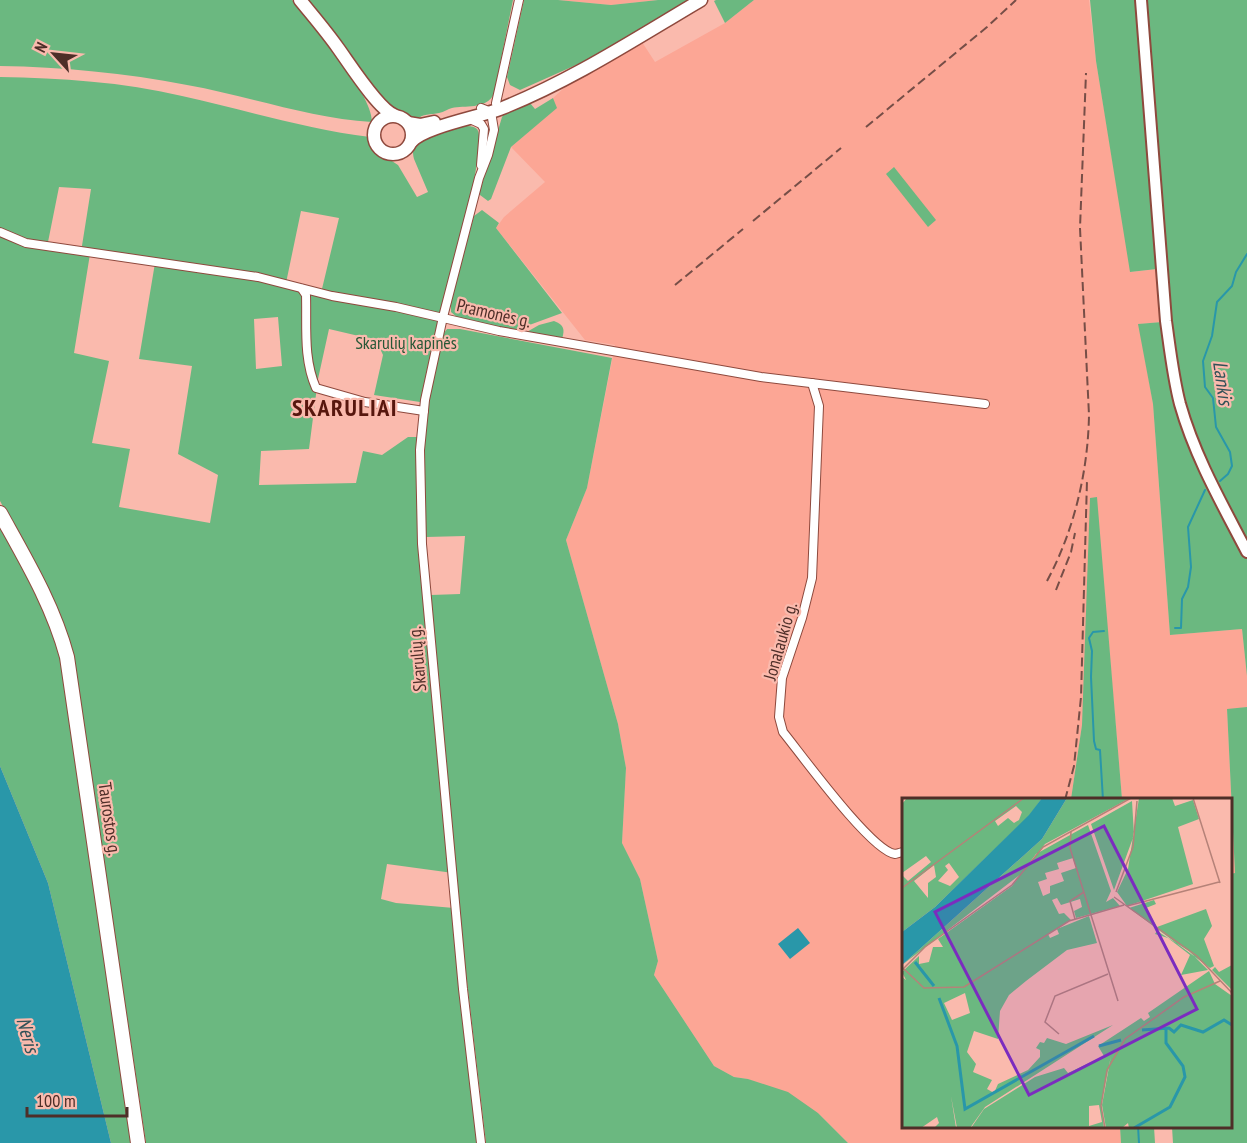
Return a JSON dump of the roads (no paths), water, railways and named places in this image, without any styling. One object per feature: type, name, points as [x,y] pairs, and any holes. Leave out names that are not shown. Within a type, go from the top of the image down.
[{"type":"highway","name":"Taurostos g.","points":[[0,513],[45,596],[67,657],[138,1143]]},
{"type":"main road","points":[[300,0],[383,109],[408,123],[412,132],[411,142]]},
{"type":"main road","points":[[360,80],[376,113],[373,136],[377,147],[386,153],[401,153],[422,133],[470,119],[490,108],[590,65],[701,0]]},
{"type":"main road","points":[[1141,0],[1166,321],[1172,363],[1180,403],[1196,449],[1247,552]]},
{"type":"main road","points":[[408,123],[420,125],[490,108]]},
{"type":"main road","points":[[376,126],[383,118],[394,116]]},
{"type":"street","name":"Skarulių g.","points":[[481,1143],[462,978],[422,544],[420,450],[424,411],[443,317],[479,178],[494,130],[490,108],[519,0]]},
{"type":"street","name":"Skarulių g.","points":[[470,119],[476,120],[484,129],[479,178]]},
{"type":"street","name":"Pramonės g.","points":[[0,232],[26,243],[258,277],[291,284],[302,289],[551,341],[762,377],[985,404]]},
{"type":"street","points":[[302,289],[306,295],[306,352],[309,372],[316,387],[365,402],[424,411]]},
{"type":"street","name":"Jonalaukio g.","points":[[812,383],[819,406],[812,578],[802,618],[782,678],[779,717],[783,732],[866,835],[885,850],[895,854],[902,851]]},
{"type":"water","name":"Neris","points":[[0,766],[48,883],[111,1143],[0,1143]]},
{"type":"water","points":[[798,928],[810,943],[790,959],[778,944]]},
{"type":"waterway","name":"Lankis","points":[[1220,481],[1228,474],[1232,466],[1230,452],[1216,427],[1213,398],[1205,387],[1203,361],[1212,336],[1217,302],[1232,286],[1236,272],[1247,254]]},
{"type":"waterway","name":"Lankis","points":[[1175,628],[1181,628],[1182,599],[1188,587],[1191,567],[1188,527],[1205,490]]},
{"type":"waterway","name":"Lankis","points":[[1103,798],[1100,750],[1096,749],[1094,741],[1092,651],[1089,638],[1093,632],[1104,631]]},
{"type":"waterway","name":"Lankis","points":[[1138,1128],[1139,1143]]},
{"type":"railway","points":[[866,127],[987,27],[1016,0]]},
{"type":"railway","points":[[1047,581],[1065,542],[1078,501],[1088,436],[1089,415],[1080,228],[1086,73]]},
{"type":"railway","points":[[753,221],[841,148]]},
{"type":"railway","points":[[675,285],[743,229]]},
{"type":"railway","points":[[1066,798],[1074,766],[1081,697],[1087,480]]},
{"type":"railway","points":[[1056,590],[1071,552],[1075,533]]},
{"type":"district","name":"SKARULIAI","points":[[345,407]]},
{"type":"park label","name":"Skarulių kapinės","points":[[406,342]]}]
